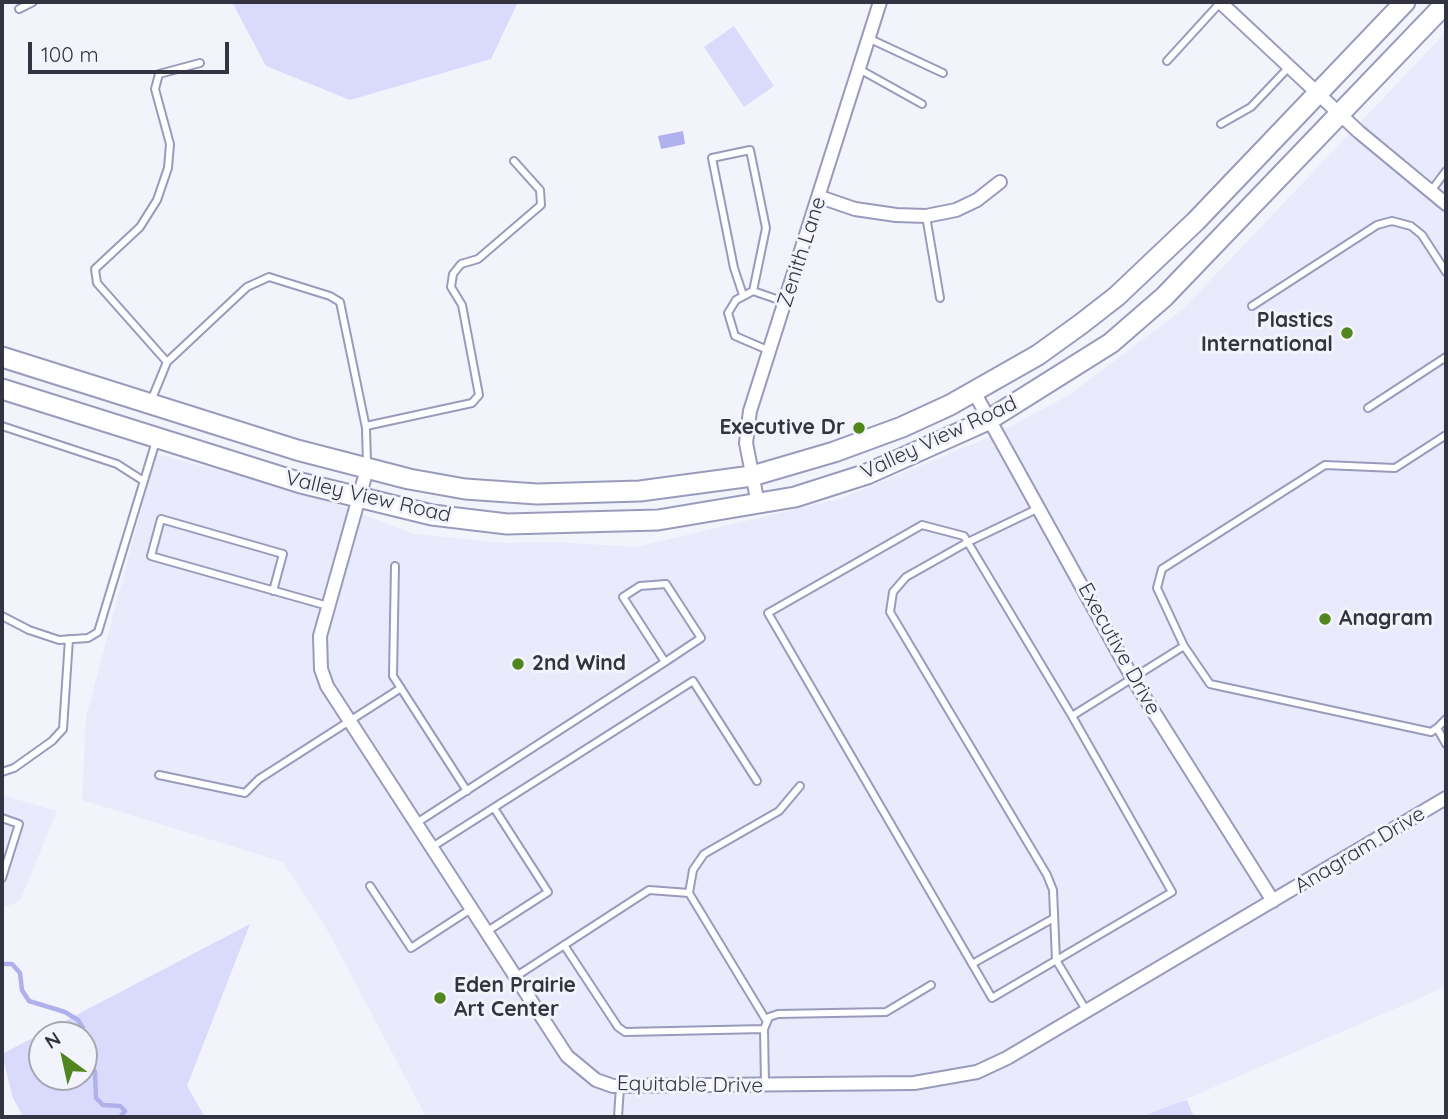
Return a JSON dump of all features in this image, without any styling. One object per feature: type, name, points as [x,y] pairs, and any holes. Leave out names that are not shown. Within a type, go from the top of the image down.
[{"type":"main road","name":"Valley View Road","points":[[2,357],[367,469],[465,489],[537,494],[640,491],[752,476],[834,452],[902,427],[1038,355],[1117,296],[1196,221],[1405,2]]},
{"type":"main road","name":"Valley View Road","points":[[2,389],[360,499],[432,515],[507,524],[658,520],[795,497],[867,474],[990,419],[1111,342],[1164,297],[1446,3]]},
{"type":"street","name":"Zenith Lane","points":[[758,504],[746,428],[880,2]]},
{"type":"street","points":[[1225,4],[1340,115],[1446,204]]},
{"type":"street","points":[[820,197],[855,209],[896,215],[926,215],[956,210],[977,200],[1000,182]]},
{"type":"street","name":"Executive Drive","points":[[974,391],[1041,507],[1133,679],[1273,901]]},
{"type":"street","name":"Equitable Drive","points":[[367,469],[320,636],[321,669],[327,686],[567,1056],[596,1080],[620,1087],[914,1083],[946,1080],[977,1072],[1007,1058],[1273,901]]},
{"type":"street","name":"Anagram Drive","points":[[1273,901],[1446,798]]},
{"type":"lane","points":[[19,9],[33,2]]},
{"type":"lane","points":[[1167,61],[1225,4]]},
{"type":"lane","points":[[868,38],[943,73]]},
{"type":"lane","points":[[167,362],[97,283],[95,269],[140,227],[157,200],[168,168],[170,144],[155,89],[159,74],[200,63]]},
{"type":"lane","points":[[1221,124],[1251,107],[1289,67]]},
{"type":"lane","points":[[859,69],[922,104]]},
{"type":"lane","points":[[743,295],[734,268],[712,158],[750,150],[766,228],[753,291]]},
{"type":"lane","points":[[366,426],[472,403],[480,395],[463,305],[451,287],[453,274],[461,264],[478,259],[541,205],[540,190],[514,161]]},
{"type":"lane","points":[[1431,191],[1446,171]]},
{"type":"lane","points":[[926,215],[940,298]]},
{"type":"lane","points":[[1252,306],[1377,225],[1392,221],[1411,226],[1422,234],[1446,272]]},
{"type":"lane","points":[[150,404],[167,362],[247,287],[269,277],[330,296],[340,302],[366,426],[367,469]]},
{"type":"lane","points":[[770,351],[740,341],[730,329],[728,313],[743,295],[753,291],[785,302]]},
{"type":"lane","points":[[1368,408],[1446,357]]},
{"type":"lane","points":[[2,426],[117,464],[142,480]]},
{"type":"lane","points":[[1446,435],[1395,468],[1325,465],[1162,569],[1157,578],[1159,598],[1184,646],[1210,684],[1430,732],[1446,719]]},
{"type":"lane","points":[[3,618],[59,640],[88,638],[98,632],[156,438]]},
{"type":"lane","points":[[1041,507],[968,542],[900,582],[893,592],[890,612],[1047,875],[1053,890],[1056,960],[1086,1010]]},
{"type":"lane","points":[[273,591],[283,554],[162,519],[151,556],[328,607]]},
{"type":"lane","points":[[922,525],[964,536],[1072,716],[1172,892],[992,998],[768,613],[922,525]]},
{"type":"lane","points":[[395,566],[393,676],[467,791]]},
{"type":"lane","points":[[415,824],[467,791],[665,662],[701,638],[666,584],[640,586],[623,597],[665,662]]},
{"type":"lane","points":[[2,772],[14,768],[64,729],[69,639]]},
{"type":"lane","points":[[1072,716],[1184,646]]},
{"type":"lane","points":[[431,848],[693,681],[757,782]]},
{"type":"lane","points":[[159,775],[245,793],[259,779],[401,688]]},
{"type":"lane","points":[[1437,728],[1446,744]]},
{"type":"lane","points":[[765,1086],[766,1020],[689,893],[693,870],[704,854],[779,811],[800,786]]},
{"type":"lane","points":[[486,932],[548,892],[494,808]]},
{"type":"lane","points":[[2,818],[19,824],[2,878]]},
{"type":"lane","points":[[370,886],[411,948],[471,909]]},
{"type":"lane","points":[[514,976],[649,890],[689,893]]},
{"type":"lane","points":[[972,964],[1054,918]]},
{"type":"lane","points":[[564,945],[618,1027],[625,1032],[764,1029]]},
{"type":"lane","points":[[766,1020],[778,1014],[886,1012],[931,985]]},
{"type":"lane","points":[[618,1117],[620,1087]]},
{"type":"shaded area","points":[[232,2],[518,2],[491,59],[350,100],[266,66]]},
{"type":"shaded area","points":[[734,26],[774,86],[744,107],[704,47]]},
{"type":"shaded area","points":[[1446,32],[1446,985],[1436,991],[1145,1117],[426,1117],[328,931],[283,862],[82,800],[86,717],[156,454],[308,493],[414,534],[503,543],[555,542],[636,547],[842,498],[994,435],[1069,395],[1183,309]]},
{"type":"shaded area","points":[[2,795],[57,811],[20,901],[2,908]]},
{"type":"shaded area","points":[[250,924],[187,1086],[205,1117],[23,1117],[13,1098],[2,1054],[28,1040],[28,1091],[98,1091],[98,1021],[65,1021]]},
{"type":"shaded area","points":[[1187,1100],[1194,1117],[1140,1117],[1180,1102]]},
{"type":"water","points":[[683,131],[685,144],[661,149],[658,136]]},
{"type":"waterway","points":[[2,964],[12,964],[20,973],[22,990],[29,1001],[65,1012],[79,1021]]},
{"type":"waterway","points":[[96,1091],[96,1098],[103,1105],[120,1106],[125,1111],[120,1117]]},
{"type":"place","name":"Plastics International","points":[[1347,333]]},
{"type":"place","name":"Executive Dr","points":[[859,428]]},
{"type":"place","name":"Anagram","points":[[1325,619]]},
{"type":"place","name":"2nd Wind","points":[[518,664]]},
{"type":"place","name":"Eden Prairie Art Center","points":[[440,998]]}]
